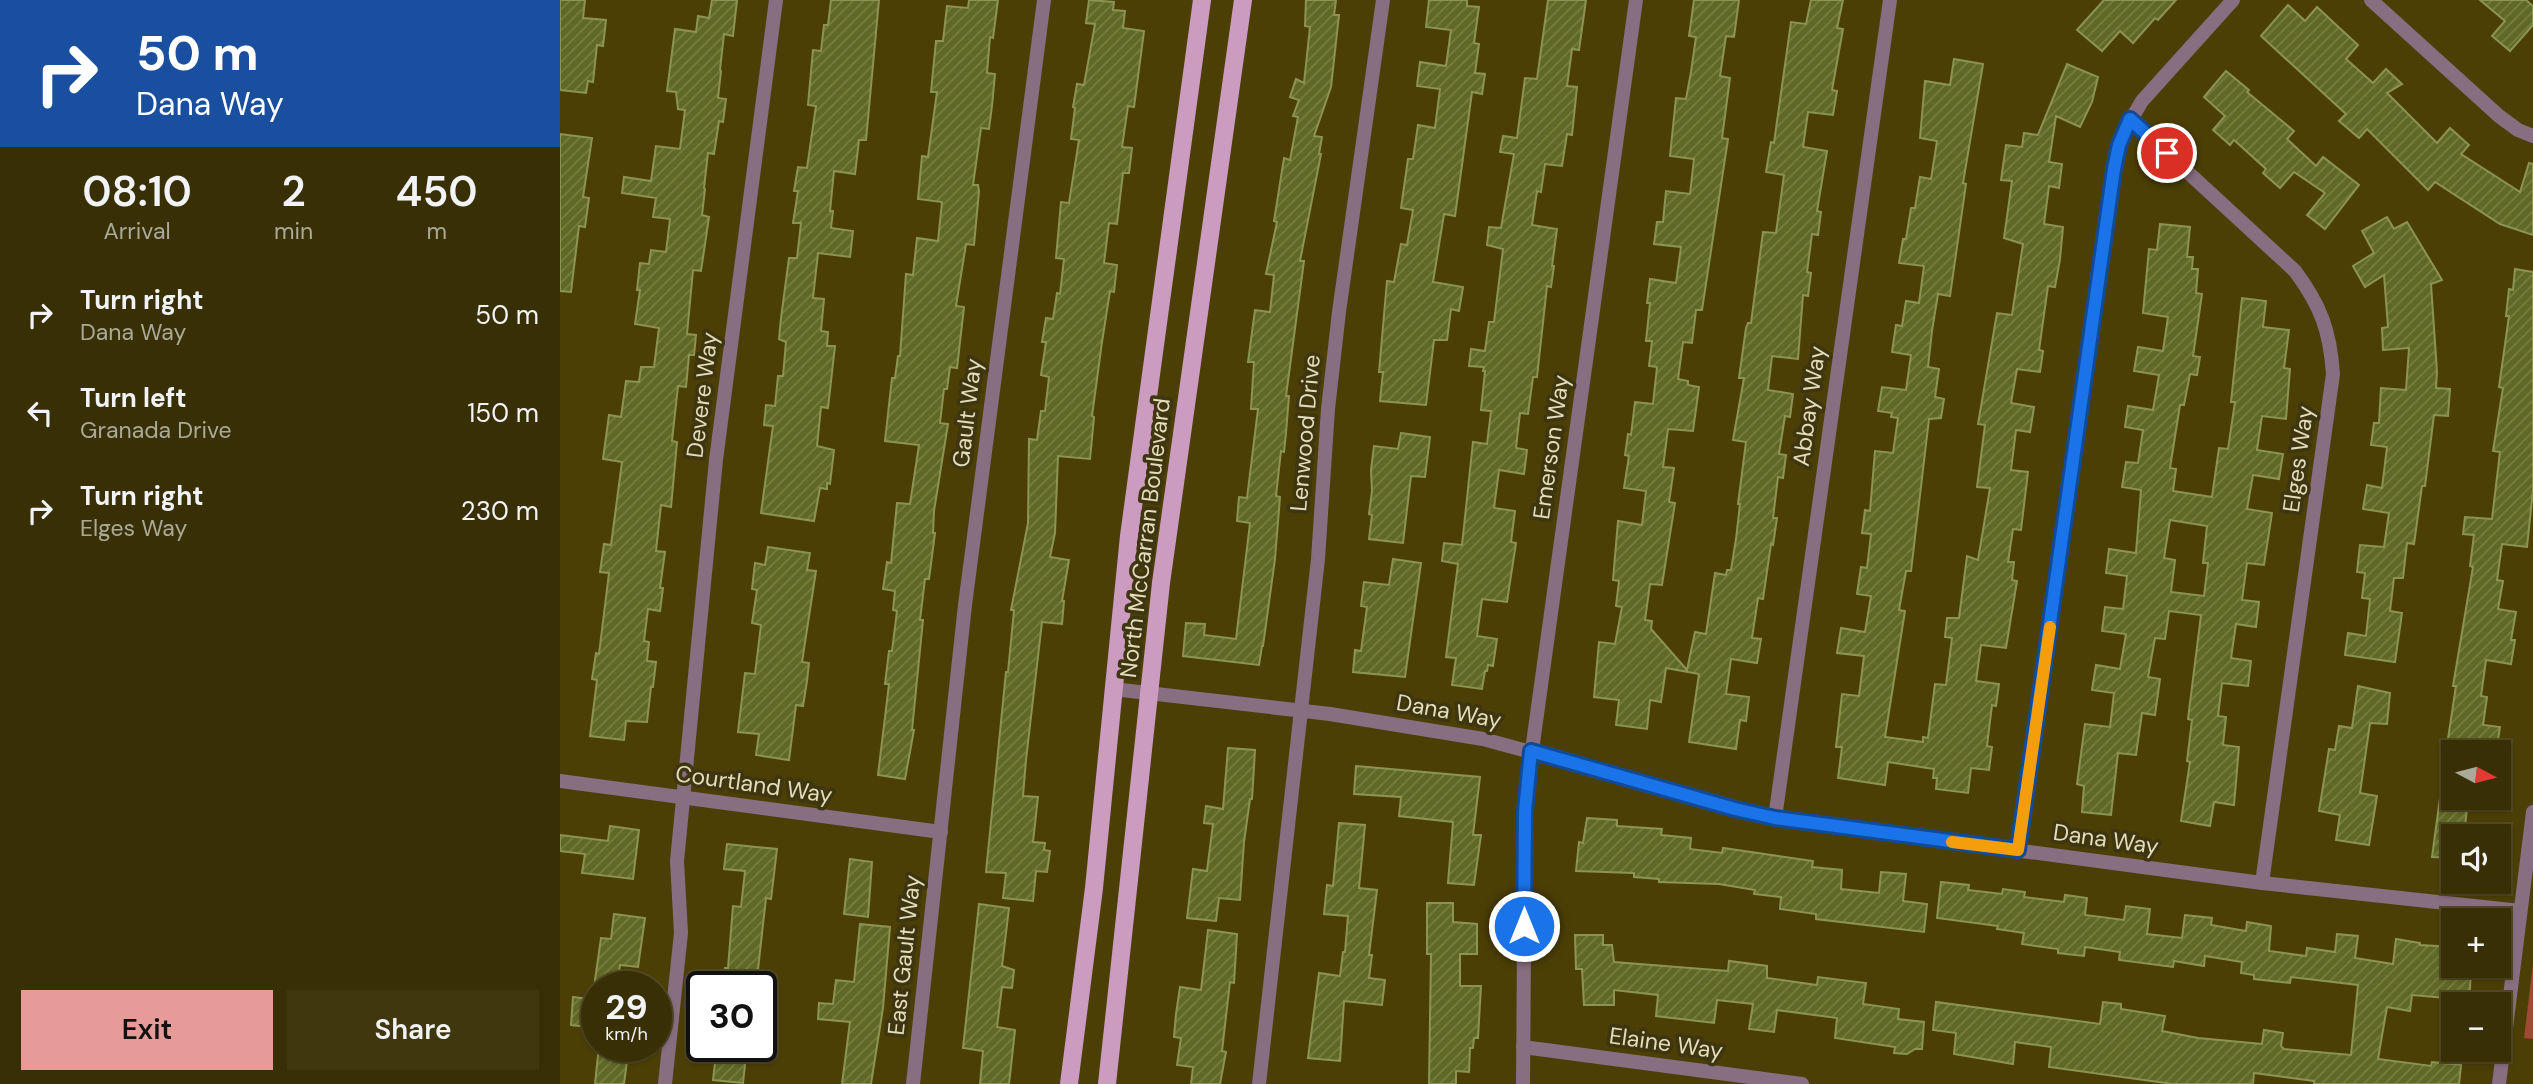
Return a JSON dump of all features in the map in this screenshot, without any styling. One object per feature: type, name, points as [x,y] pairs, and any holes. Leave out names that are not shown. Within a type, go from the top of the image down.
[{"type":"main road","name":"North McCarran Boulevard","points":[[1069,1084],[1094,888],[1129,536],[1202,0]]},
{"type":"main road","name":"North McCarran Boulevard","points":[[1107,1084],[1161,583],[1243,0]]},
{"type":"street","name":"Devere Way","points":[[665,1084],[680,942],[677,862],[716,460],[776,0]]},
{"type":"street","name":"Gault Way","points":[[941,832],[965,605],[1044,0]]},
{"type":"street","name":"Lenwood Drive","points":[[1259,1084],[1318,559],[1334,354],[1383,0]]},
{"type":"street","name":"Emerson Way","points":[[1523,1084],[1525,811],[1531,751],[1636,0]]},
{"type":"street","name":"Abbay Way","points":[[1775,818],[1890,0]]},
{"type":"street","points":[[2018,850],[2119,145],[2141,102],[2233,0]]},
{"type":"street","points":[[2371,0],[2499,116],[2518,130],[2533,136]]},
{"type":"street","name":"Elges Way","points":[[2130,119],[2295,271],[2312,293],[2324,318],[2331,347],[2333,374],[2262,883]]},
{"type":"street","name":"Dana Way","points":[[1113,689],[1302,710],[1483,738],[1775,818],[2262,883],[2520,911]]},
{"type":"street","name":"Courtland Way","points":[[560,781],[941,832]]},
{"type":"street","points":[[2499,1084],[2533,812]]},
{"type":"street","name":"East Gault Way","points":[[913,1084],[941,832]]},
{"type":"street","name":"Elaine Way","points":[[1523,1047],[1802,1084]]},
{"type":"shaded area","points":[[2533,964],[2533,1039],[2524,1038]]},
{"type":"building","points":[[560,0],[585,0],[583,18],[606,20],[603,46],[597,45],[593,82],[588,81],[586,93],[560,90]]},
{"type":"building","points":[[712,0],[737,0],[733,36],[724,34],[718,98],[726,99],[723,122],[719,121],[714,154],[708,153],[702,215],[709,217],[701,271],[693,270],[687,334],[696,335],[694,355],[689,355],[686,387],[678,386],[672,441],[677,442],[671,507],[661,505],[656,551],[665,552],[660,611],[648,609],[644,641],[649,642],[647,661],[656,662],[653,687],[647,722],[626,721],[624,740],[590,736],[597,680],[592,679],[596,653],[599,654],[609,573],[600,572],[604,544],[611,545],[622,462],[603,459],[609,415],[621,417],[626,381],[639,382],[641,367],[654,367],[659,328],[635,324],[640,290],[637,290],[640,263],[649,264],[651,250],[666,252],[670,219],[653,217],[656,198],[622,193],[624,177],[651,181],[656,146],[680,149],[685,110],[678,109],[676,92],[667,91],[675,29],[696,32],[698,16],[709,18]]},
{"type":"building","points":[[831,0],[879,0],[866,140],[859,140],[855,174],[834,171],[831,228],[853,231],[850,257],[818,253],[813,298],[824,299],[821,331],[828,332],[827,346],[835,346],[828,408],[821,407],[817,446],[834,450],[830,484],[827,483],[827,489],[820,488],[814,521],[761,513],[773,426],[764,425],[766,405],[775,406],[778,376],[783,376],[786,342],[779,339],[781,318],[789,258],[797,258],[801,223],[793,223],[798,191],[794,191],[798,167],[807,168],[816,106],[808,105],[813,50],[821,51]]},
{"type":"building","points":[[969,0],[998,0],[993,38],[990,37],[987,73],[995,74],[989,129],[981,128],[973,185],[978,185],[979,191],[974,245],[966,244],[956,306],[964,307],[957,368],[950,367],[947,389],[944,389],[940,423],[948,424],[934,511],[935,533],[929,579],[925,579],[920,620],[923,620],[914,730],[905,779],[878,775],[889,684],[885,684],[897,611],[893,610],[895,591],[883,589],[887,562],[891,563],[897,503],[910,504],[919,445],[885,441],[892,378],[895,378],[900,356],[906,274],[913,275],[917,238],[938,241],[942,202],[918,199],[922,156],[928,157],[937,92],[931,92],[936,41],[943,41],[947,6],[968,8]]},
{"type":"building","points":[[1089,0],[1114,2],[1113,10],[1125,11],[1123,28],[1144,31],[1134,107],[1128,106],[1122,147],[1132,148],[1129,173],[1123,173],[1117,224],[1109,223],[1104,263],[1117,265],[1114,292],[1110,291],[1102,342],[1092,416],[1090,459],[1058,456],[1055,533],[1050,557],[1069,560],[1062,601],[1062,624],[1042,622],[1026,760],[1023,796],[1038,797],[1033,842],[1045,843],[1044,850],[1050,851],[1047,872],[1036,871],[1033,901],[1003,898],[1006,873],[986,872],[1014,610],[1011,610],[1028,523],[1029,439],[1037,440],[1041,411],[1045,411],[1049,377],[1041,375],[1046,342],[1042,342],[1046,318],[1053,319],[1057,293],[1060,294],[1064,259],[1056,258],[1061,202],[1069,203],[1079,140],[1071,139],[1073,107],[1077,84],[1084,85],[1095,24],[1086,23]]},
{"type":"building","points":[[1306,0],[1336,0],[1334,15],[1339,15],[1331,87],[1314,136],[1322,137],[1321,154],[1300,261],[1304,261],[1286,396],[1289,396],[1286,433],[1284,452],[1281,451],[1276,496],[1280,497],[1275,559],[1263,646],[1259,665],[1183,656],[1186,623],[1205,624],[1204,635],[1236,639],[1250,523],[1237,521],[1239,497],[1247,498],[1258,409],[1251,409],[1254,362],[1248,362],[1255,310],[1270,312],[1274,275],[1266,274],[1277,222],[1274,221],[1284,158],[1290,160],[1298,117],[1293,116],[1299,100],[1290,97],[1296,79],[1304,83],[1310,27],[1305,26]]},
{"type":"building","points":[[1429,0],[1467,0],[1467,6],[1479,7],[1474,43],[1479,44],[1475,73],[1485,74],[1482,94],[1472,92],[1455,216],[1444,214],[1433,282],[1463,287],[1459,311],[1451,309],[1447,340],[1434,340],[1426,405],[1380,401],[1383,372],[1379,372],[1387,281],[1394,282],[1401,244],[1407,245],[1413,210],[1401,208],[1408,159],[1413,159],[1418,125],[1435,128],[1440,89],[1417,86],[1420,62],[1446,66],[1451,30],[1426,27]]},
{"type":"building","points":[[1548,0],[1586,0],[1579,50],[1572,49],[1567,86],[1577,87],[1572,135],[1567,134],[1562,166],[1545,164],[1541,192],[1537,191],[1532,225],[1557,229],[1554,266],[1551,287],[1547,286],[1537,377],[1533,377],[1528,414],[1520,413],[1516,448],[1527,450],[1524,474],[1499,470],[1494,508],[1515,511],[1511,542],[1516,543],[1507,602],[1482,599],[1477,636],[1497,639],[1493,666],[1488,665],[1485,671],[1482,689],[1452,685],[1456,658],[1446,657],[1458,564],[1442,561],[1444,543],[1462,545],[1473,442],[1487,444],[1491,411],[1481,410],[1485,371],[1484,367],[1469,366],[1471,349],[1485,351],[1489,322],[1494,322],[1503,249],[1487,245],[1489,227],[1501,228],[1514,154],[1500,152],[1503,136],[1517,138],[1525,78],[1537,79]]},
{"type":"building","points":[[1694,0],[1739,0],[1734,37],[1726,36],[1720,76],[1730,78],[1722,138],[1728,139],[1702,310],[1696,310],[1692,343],[1683,342],[1678,379],[1699,387],[1693,431],[1668,429],[1663,467],[1674,468],[1669,502],[1675,503],[1662,585],[1650,584],[1645,620],[1652,621],[1651,629],[1687,670],[1695,632],[1706,634],[1715,573],[1726,575],[1727,570],[1731,570],[1736,539],[1746,442],[1733,440],[1744,378],[1739,378],[1746,328],[1748,323],[1751,323],[1763,232],[1776,233],[1784,175],[1766,172],[1771,142],[1774,143],[1791,22],[1806,24],[1811,0],[1843,0],[1837,28],[1843,29],[1832,90],[1837,91],[1833,115],[1808,112],[1803,147],[1827,151],[1817,211],[1821,212],[1818,235],[1812,234],[1807,272],[1811,273],[1808,296],[1803,295],[1798,359],[1772,356],[1768,390],[1793,394],[1790,417],[1785,416],[1779,454],[1786,455],[1783,478],[1778,477],[1773,545],[1771,544],[1763,599],[1758,598],[1752,638],[1761,639],[1757,663],[1731,659],[1726,694],[1749,697],[1746,721],[1740,720],[1736,749],[1689,742],[1699,674],[1666,668],[1661,702],[1650,700],[1647,729],[1616,725],[1619,700],[1594,697],[1599,642],[1615,644],[1622,607],[1616,606],[1619,581],[1613,580],[1618,521],[1642,525],[1646,491],[1624,488],[1629,456],[1625,455],[1628,434],[1631,435],[1635,402],[1653,404],[1657,367],[1649,366],[1652,341],[1646,341],[1650,279],[1676,283],[1681,247],[1654,244],[1657,222],[1663,222],[1666,191],[1690,194],[1694,159],[1670,156],[1676,98],[1686,99],[1691,72],[1696,37],[1689,36]]},
{"type":"building","points":[[2104,0],[2176,0],[2158,20],[2155,18],[2133,43],[2120,31],[2102,51],[2077,30]]},
{"type":"building","points":[[2480,0],[2526,0],[2533,6],[2533,25],[2510,51],[2492,36],[2505,21]]},
{"type":"building","points":[[2288,5],[2305,21],[2317,7],[2358,45],[2346,59],[2373,83],[2386,69],[2402,84],[2387,93],[2437,143],[2450,128],[2469,145],[2461,154],[2520,192],[2529,163],[2533,164],[2533,235],[2500,224],[2435,182],[2428,190],[2367,129],[2359,138],[2339,121],[2346,114],[2261,36]]},
{"type":"building","points":[[1954,59],[1983,64],[1963,183],[1966,184],[1950,296],[1938,294],[1932,331],[1928,367],[1939,369],[1935,397],[1944,399],[1941,418],[1929,419],[1911,571],[1906,571],[1899,610],[1905,611],[1885,737],[1923,742],[1923,737],[1928,738],[1935,684],[1946,685],[1952,638],[1945,637],[1947,618],[1959,618],[1967,556],[1978,560],[1990,488],[1977,487],[1985,425],[1978,424],[1997,313],[2012,315],[2023,244],[2004,238],[2012,181],[2001,180],[2006,145],[2022,147],[2024,133],[2038,135],[2067,64],[2098,77],[2092,102],[2080,127],[2056,116],[2049,162],[2062,164],[2059,188],[2049,186],[2044,224],[2063,227],[2060,259],[2055,287],[2048,286],[2039,350],[2043,351],[2040,372],[2017,369],[2011,403],[2034,407],[2030,432],[2016,430],[2011,470],[2028,472],[2021,530],[2013,529],[2008,562],[2014,562],[2012,580],[2017,581],[2006,648],[1981,645],[1976,681],[1999,684],[1996,706],[1992,705],[1987,746],[1992,747],[1989,770],[1971,768],[1968,793],[1936,789],[1934,769],[1888,762],[1885,785],[1838,778],[1842,747],[1836,747],[1842,694],[1859,696],[1864,656],[1837,653],[1841,628],[1865,632],[1871,596],[1857,594],[1861,567],[1867,568],[1871,534],[1862,533],[1865,510],[1870,511],[1875,451],[1893,453],[1898,418],[1891,417],[1892,413],[1878,411],[1882,387],[1906,390],[1911,355],[1892,352],[1896,325],[1902,326],[1906,301],[1919,303],[1924,266],[1899,263],[1911,208],[1915,208],[1920,177],[1931,179],[1937,141],[1920,138],[1925,81],[1950,85]]},
{"type":"building","points":[[2226,71],[2294,131],[2287,139],[2316,166],[2323,157],[2359,185],[2325,229],[2307,215],[2325,193],[2294,172],[2280,188],[2263,173],[2266,169],[2234,140],[2230,145],[2213,130],[2225,116],[2204,97]]},
{"type":"building","points":[[560,134],[592,138],[583,197],[589,198],[585,227],[579,226],[571,292],[560,291]]},
{"type":"building","points":[[2387,217],[2394,229],[2407,222],[2442,280],[2431,284],[2436,388],[2450,389],[2448,416],[2434,415],[2414,544],[2407,543],[2403,578],[2394,578],[2390,611],[2402,613],[2395,662],[2345,655],[2348,633],[2366,636],[2370,599],[2362,598],[2365,573],[2357,572],[2360,545],[2384,547],[2389,513],[2363,509],[2367,485],[2382,488],[2387,447],[2371,445],[2374,423],[2379,423],[2381,388],[2406,390],[2409,348],[2383,350],[2382,328],[2388,327],[2384,275],[2365,287],[2353,266],[2374,253],[2362,231]]},
{"type":"building","points":[[2160,224],[2190,227],[2187,257],[2193,257],[2192,269],[2198,269],[2196,293],[2202,294],[2193,356],[2200,357],[2197,375],[2190,374],[2184,405],[2180,405],[2170,468],[2176,469],[2173,491],[2212,497],[2219,448],[2228,449],[2235,402],[2231,402],[2242,298],[2266,301],[2263,327],[2289,330],[2284,368],[2290,369],[2286,419],[2262,416],[2257,450],[2283,454],[2279,479],[2253,475],[2247,509],[2272,513],[2264,565],[2247,563],[2242,600],[2259,602],[2256,627],[2236,624],[2231,658],[2251,661],[2248,686],[2222,683],[2218,716],[2226,717],[2223,745],[2239,747],[2234,805],[2214,802],[2210,826],[2181,821],[2190,762],[2187,761],[2192,720],[2188,719],[2201,615],[2169,611],[2165,639],[2155,638],[2148,677],[2160,679],[2155,715],[2142,713],[2136,755],[2118,753],[2111,815],[2082,812],[2084,786],[2077,784],[2085,724],[2110,727],[2114,693],[2092,690],[2096,665],[2120,669],[2126,634],[2102,631],[2105,607],[2123,609],[2127,576],[2106,573],[2109,549],[2136,553],[2141,490],[2122,487],[2126,462],[2138,463],[2143,430],[2125,427],[2128,406],[2153,410],[2159,375],[2134,371],[2138,347],[2163,351],[2168,317],[2143,313],[2149,249],[2157,250]],"holes":[[[2170,520],[2207,526],[2203,563],[2208,563],[2204,596],[2171,592],[2175,560],[2164,558]]]},
{"type":"building","points":[[2515,269],[2533,272],[2533,490],[2527,547],[2502,544],[2497,580],[2503,581],[2498,609],[2516,612],[2511,640],[2515,640],[2511,664],[2486,660],[2481,696],[2487,697],[2483,725],[2500,727],[2498,740],[2448,740],[2456,686],[2453,686],[2473,567],[2470,566],[2474,535],[2463,534],[2465,517],[2492,519],[2500,452],[2493,451],[2503,388],[2499,387],[2509,316],[2506,316],[2509,289],[2513,290]]},
{"type":"building","points":[[1401,433],[1430,437],[1425,477],[1411,476],[1403,543],[1369,539],[1374,446],[1398,449]]},
{"type":"building","points":[[768,547],[810,553],[807,570],[816,571],[802,662],[809,663],[807,681],[803,706],[796,705],[789,760],[756,755],[759,734],[738,732],[745,673],[755,674],[761,625],[752,623],[757,590],[752,589],[755,563],[765,565]]},
{"type":"building","points":[[1393,559],[1421,563],[1405,677],[1353,672],[1355,650],[1361,651],[1367,607],[1361,606],[1364,582],[1389,585]]},
{"type":"building","points":[[2358,686],[2390,693],[2387,724],[2370,723],[2360,793],[2377,796],[2369,845],[2336,840],[2340,815],[2319,811],[2329,749],[2335,750],[2339,726],[2352,728]]},
{"type":"building","points":[[1228,748],[1255,750],[1240,900],[1219,898],[1216,921],[1187,918],[1193,869],[1207,871],[1213,824],[1204,823],[1206,806],[1223,809]]},
{"type":"building","points":[[1356,766],[1480,777],[1473,835],[1481,835],[1474,885],[1448,883],[1453,822],[1399,816],[1401,797],[1354,794]]},
{"type":"building","points":[[2441,798],[2441,810],[2467,810],[2465,824],[2441,824],[2441,857],[2432,857]]},
{"type":"building","points":[[1587,818],[1617,820],[1617,826],[1662,829],[1661,835],[1691,838],[1690,849],[1722,853],[1723,848],[1813,861],[1812,867],[1842,870],[1841,889],[1879,893],[1881,872],[1906,874],[1903,901],[1927,904],[1924,932],[1816,919],[1816,914],[1780,909],[1781,897],[1754,894],[1755,890],[1719,884],[1659,882],[1659,879],[1634,877],[1634,873],[1576,871],[1579,842],[1583,843]]},
{"type":"building","points":[[1339,823],[1365,825],[1359,888],[1377,890],[1369,978],[1385,980],[1382,1005],[1344,1001],[1340,1061],[1308,1058],[1319,973],[1340,976],[1345,952],[1348,916],[1324,914],[1327,885],[1333,886]]},
{"type":"building","points":[[610,826],[639,830],[633,879],[582,873],[585,854],[560,851],[560,835],[608,841]]},
{"type":"building","points":[[727,844],[777,849],[771,899],[766,898],[758,971],[725,971],[728,968],[733,906],[741,907],[745,871],[724,869]]},
{"type":"building","points":[[850,859],[872,862],[868,917],[844,914]]},
{"type":"building","points":[[1941,882],[1969,885],[1968,890],[2002,894],[2003,889],[2025,892],[2024,897],[2064,902],[2065,895],[2087,898],[2085,915],[2124,920],[2126,906],[2150,909],[2147,934],[2182,938],[2185,915],[2212,918],[2211,925],[2246,931],[2247,922],[2271,926],[2269,951],[2306,956],[2307,948],[2335,952],[2337,934],[2358,936],[2355,958],[2393,964],[2396,939],[2420,945],[2441,946],[2441,978],[2471,978],[2470,992],[2441,992],[2441,998],[2412,995],[2410,1011],[2387,1007],[2378,1059],[2431,1066],[2432,1062],[2461,1065],[2459,1084],[2314,1084],[2314,1081],[2254,1073],[2253,1084],[2173,1084],[2049,1067],[2051,1047],[2015,1042],[2013,1064],[1954,1054],[1956,1033],[1933,1030],[1936,1002],[2100,1024],[2103,1002],[2121,1004],[2121,1009],[2165,1016],[2162,1031],[2198,1038],[2262,1044],[2264,1030],[2283,1033],[2281,1046],[2284,1049],[2351,1055],[2358,985],[2291,977],[2290,983],[2254,979],[2254,975],[2241,973],[2242,962],[2205,956],[2204,966],[2174,961],[2173,967],[2119,960],[2120,952],[2085,947],[2084,956],[2058,953],[2058,949],[2022,944],[2024,933],[1997,929],[1998,926],[1937,918]]},
{"type":"building","points":[[1427,903],[1453,903],[1453,922],[1477,924],[1477,954],[1460,954],[1460,986],[1481,986],[1478,1038],[1474,1038],[1473,1048],[1470,1048],[1469,1072],[1456,1071],[1456,1084],[1429,1084],[1431,954],[1427,954]]},
{"type":"building","points":[[979,904],[1009,908],[1002,966],[1014,970],[1012,988],[1002,987],[997,1027],[1015,1030],[1009,1084],[980,1084],[983,1051],[963,1048]]},
{"type":"building","points":[[614,914],[645,918],[638,967],[620,965],[619,971],[596,971],[601,938],[611,939]]},
{"type":"building","points":[[860,924],[890,927],[883,1008],[871,1084],[842,1084],[850,1022],[818,1019],[819,1003],[833,1004],[836,980],[854,982]]},
{"type":"building","points":[[1208,930],[1237,934],[1234,983],[1230,982],[1222,1051],[1226,1052],[1220,1084],[1191,1084],[1193,1067],[1177,1065],[1181,1038],[1174,1037],[1176,1014],[1180,987],[1201,990]]},
{"type":"building","points":[[1575,935],[1603,935],[1603,945],[1612,945],[1614,962],[1728,971],[1729,961],[1767,966],[1767,978],[1817,985],[1818,977],[1866,983],[1863,1004],[1899,1009],[1898,1019],[1924,1022],[1922,1049],[1915,1049],[1907,1054],[1894,1053],[1895,1047],[1835,1038],[1837,1018],[1777,1010],[1774,1032],[1749,1029],[1753,1004],[1717,1000],[1714,1023],[1656,1016],[1658,995],[1614,990],[1614,1005],[1584,1005],[1582,969],[1576,969]]},
{"type":"building","points":[[573,997],[581,998],[581,1026],[571,1025]]},
{"type":"building","points":[[597,1062],[627,1062],[624,1084],[595,1084]]},
{"type":"building","points":[[715,1062],[745,1062],[743,1083],[713,1080]]},
{"type":"slow traffic","points":[[1952,842],[2018,850],[2050,627]]},
{"type":"route","points":[[1524,926],[1525,811],[1531,751],[1775,818],[2018,850],[2114,169],[2119,145],[2130,119],[2167,153]]}]
